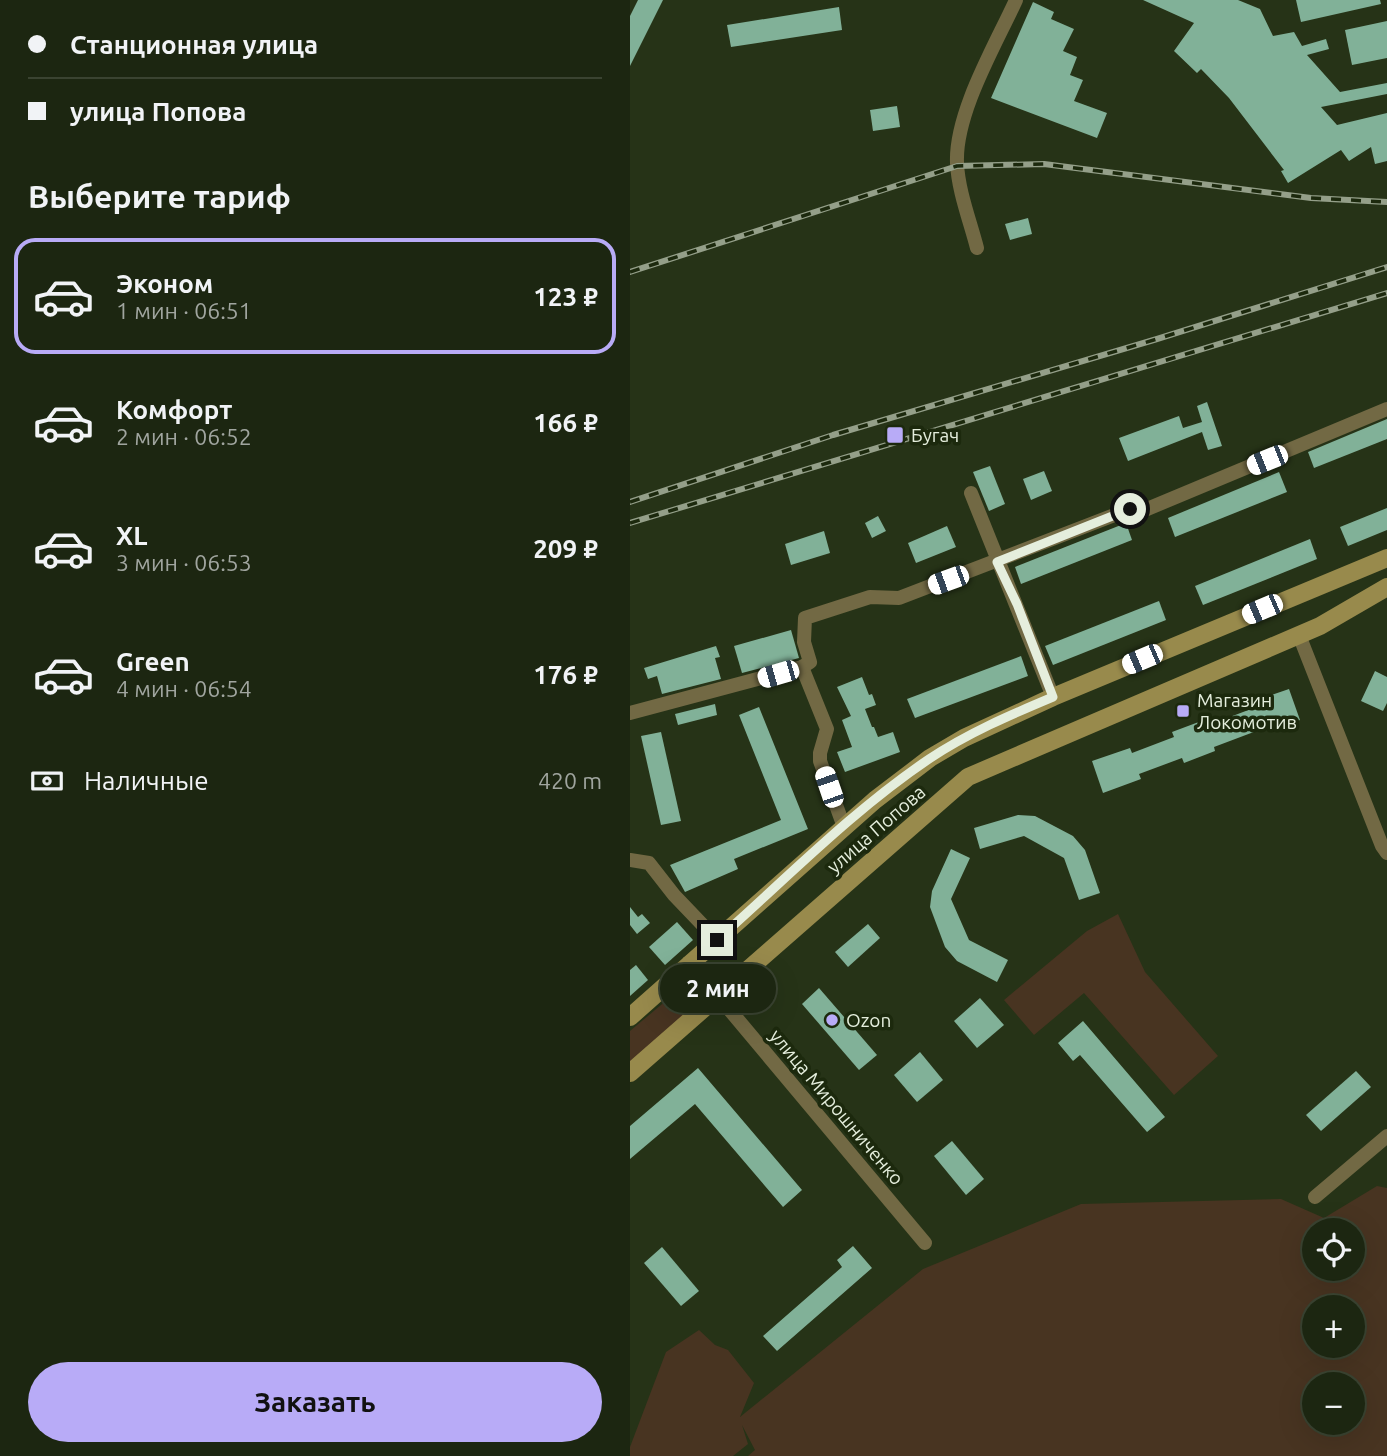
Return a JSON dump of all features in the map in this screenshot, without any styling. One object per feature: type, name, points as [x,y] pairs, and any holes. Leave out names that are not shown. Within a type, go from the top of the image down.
[{"type":"street","points":[[977,247],[957,166],[957,143],[967,110],[1016,0]]},
{"type":"street","points":[[630,713],[802,667],[810,662],[804,642],[805,618],[870,597],[899,598],[1130,509],[1140,512],[1387,409]]},
{"type":"street","points":[[971,493],[1053,697]]},
{"type":"street","name":"улица Попова","points":[[630,1017],[844,827],[908,774],[941,751],[988,726],[1053,697],[1387,558]]},
{"type":"street","name":"улица Попова","points":[[630,1073],[968,777],[1299,635],[1387,587]]},
{"type":"street","points":[[1299,635],[1387,853]]},
{"type":"street","points":[[802,667],[827,729],[820,761],[844,827]]},
{"type":"street","points":[[630,860],[649,863],[674,895],[717,940]]},
{"type":"street","points":[[690,964],[718,996]]},
{"type":"street","name":"улица Мирошниченко","points":[[718,996],[925,1243]]},
{"type":"street","points":[[1315,1197],[1387,1136]]},
{"type":"shaded area","points":[[1118,914],[1145,972],[1218,1056],[1174,1095],[1084,993],[1034,1035],[1004,1000],[1087,931]]},
{"type":"shaded area","points":[[680,989],[685,990],[693,1000],[689,1011],[630,1062],[630,1031]]},
{"type":"shaded area","points":[[1377,1186],[1387,1188],[1387,1456],[748,1456],[755,1450],[742,1425],[748,1444],[733,1456],[630,1456],[630,1447],[666,1352],[699,1330],[715,1345],[728,1350],[754,1383],[740,1417],[923,1269],[1081,1204],[1281,1199],[1324,1218]]},
{"type":"building","points":[[638,0],[663,0],[630,66],[630,16]]},
{"type":"building","points":[[1143,0],[1238,0],[1260,9],[1273,36],[1294,32],[1302,46],[1326,39],[1329,49],[1307,55],[1340,92],[1387,83],[1387,94],[1321,107],[1337,125],[1387,113],[1387,161],[1375,164],[1371,147],[1349,161],[1341,150],[1288,183],[1281,171],[1284,170],[1229,98],[1201,69],[1197,73],[1174,51],[1194,23]]},
{"type":"building","points":[[1296,0],[1380,0],[1381,4],[1301,22]]},
{"type":"building","points":[[1033,2],[1054,12],[1051,19],[1074,29],[1063,51],[1077,57],[1070,75],[1083,80],[1074,101],[1107,113],[1097,138],[991,98]]},
{"type":"building","points":[[839,7],[842,30],[731,47],[727,25]]},
{"type":"building","points":[[1387,21],[1387,58],[1352,65],[1345,30]]},
{"type":"building","points":[[897,106],[900,127],[873,131],[870,110]]},
{"type":"building","points":[[1028,218],[1032,234],[1010,240],[1005,224]]},
{"type":"building","points":[[1207,402],[1222,446],[1208,450],[1202,432],[1128,461],[1119,438],[1179,416],[1183,428],[1202,422],[1197,406]]},
{"type":"building","points":[[1387,419],[1387,439],[1314,468],[1308,452]]},
{"type":"building","points":[[990,466],[1005,504],[989,511],[973,472]]},
{"type":"building","points":[[1044,471],[1052,491],[1031,500],[1023,479]]},
{"type":"building","points":[[1279,472],[1287,492],[1175,537],[1168,518]]},
{"type":"building","points":[[1387,508],[1387,530],[1348,546],[1340,527]]},
{"type":"building","points":[[878,516],[886,531],[872,538],[865,523]]},
{"type":"building","points":[[1126,523],[1132,540],[1021,584],[1015,567]]},
{"type":"building","points":[[947,526],[956,547],[916,563],[908,543]]},
{"type":"building","points":[[824,531],[830,553],[791,565],[785,544]]},
{"type":"building","points":[[1310,539],[1317,559],[1203,605],[1195,586]]},
{"type":"building","points":[[1159,601],[1166,620],[1053,665],[1045,646]]},
{"type":"building","points":[[791,630],[799,658],[742,673],[734,646]]},
{"type":"building","points":[[716,646],[720,657],[715,658],[721,679],[662,694],[657,676],[648,679],[644,668]]},
{"type":"building","points":[[1021,656],[1028,676],[915,718],[907,699]]},
{"type":"building","points":[[1375,671],[1387,677],[1387,703],[1383,711],[1361,701]]},
{"type":"building","points":[[862,677],[876,705],[865,709],[872,727],[878,737],[893,732],[900,752],[845,772],[837,752],[852,747],[842,720],[851,716],[837,687]]},
{"type":"building","points":[[1289,689],[1300,720],[1269,731],[1267,727],[1214,747],[1215,751],[1184,763],[1182,758],[1139,774],[1141,779],[1103,793],[1092,761],[1130,748],[1132,753],[1174,737],[1172,732],[1204,720],[1206,726],[1259,706],[1257,700]]},
{"type":"building","points":[[715,704],[717,715],[678,725],[675,714]]},
{"type":"building","points":[[759,707],[808,829],[734,859],[738,869],[685,892],[670,865],[781,820],[739,715]]},
{"type":"building","points":[[661,732],[681,821],[661,825],[641,736]]},
{"type":"building","points":[[1018,815],[1035,816],[1073,836],[1085,850],[1100,893],[1079,900],[1064,858],[1024,836],[980,849],[974,828]]},
{"type":"building","points":[[951,849],[970,858],[951,899],[969,940],[1008,960],[997,982],[957,961],[945,947],[930,907],[932,891]]},
{"type":"building","points":[[630,907],[638,917],[642,914],[650,923],[637,934],[630,925]]},
{"type":"building","points":[[677,922],[693,940],[665,965],[649,947]]},
{"type":"building","points":[[868,924],[880,938],[848,967],[835,952]]},
{"type":"building","points":[[636,965],[648,980],[630,996],[630,970]]},
{"type":"building","points":[[819,988],[877,1055],[859,1070],[802,1004]]},
{"type":"building","points":[[980,998],[1004,1025],[977,1048],[954,1021]]},
{"type":"building","points":[[1083,1021],[1165,1117],[1147,1132],[1080,1055],[1073,1061],[1058,1043]]},
{"type":"building","points":[[920,1052],[943,1080],[917,1102],[894,1075]]},
{"type":"building","points":[[698,1068],[802,1190],[783,1207],[695,1104],[630,1159],[630,1126]]},
{"type":"building","points":[[1356,1071],[1371,1087],[1321,1131],[1306,1115]]},
{"type":"building","points":[[952,1141],[984,1179],[966,1195],[934,1156]]},
{"type":"building","points":[[853,1246],[872,1268],[777,1351],[763,1336],[842,1267],[837,1260]]},
{"type":"building","points":[[662,1247],[699,1291],[681,1306],[644,1263]]},
{"type":"railway","points":[[630,272],[957,166],[1044,164],[1311,198],[1387,202]]},
{"type":"railway","points":[[630,502],[833,435],[1157,339],[1387,267]]},
{"type":"railway","points":[[630,523],[1387,293]]},
{"type":"place","name":"Бугач","points":[[895,435]]},
{"type":"place","name":"Магазин Локомотив","points":[[1183,711]]},
{"type":"place","name":"Ozon","points":[[832,1020]]},
{"type":"route","points":[[717,940],[875,800],[930,758],[1010,715],[1053,697],[1017,604],[997,562],[1130,509]]}]
